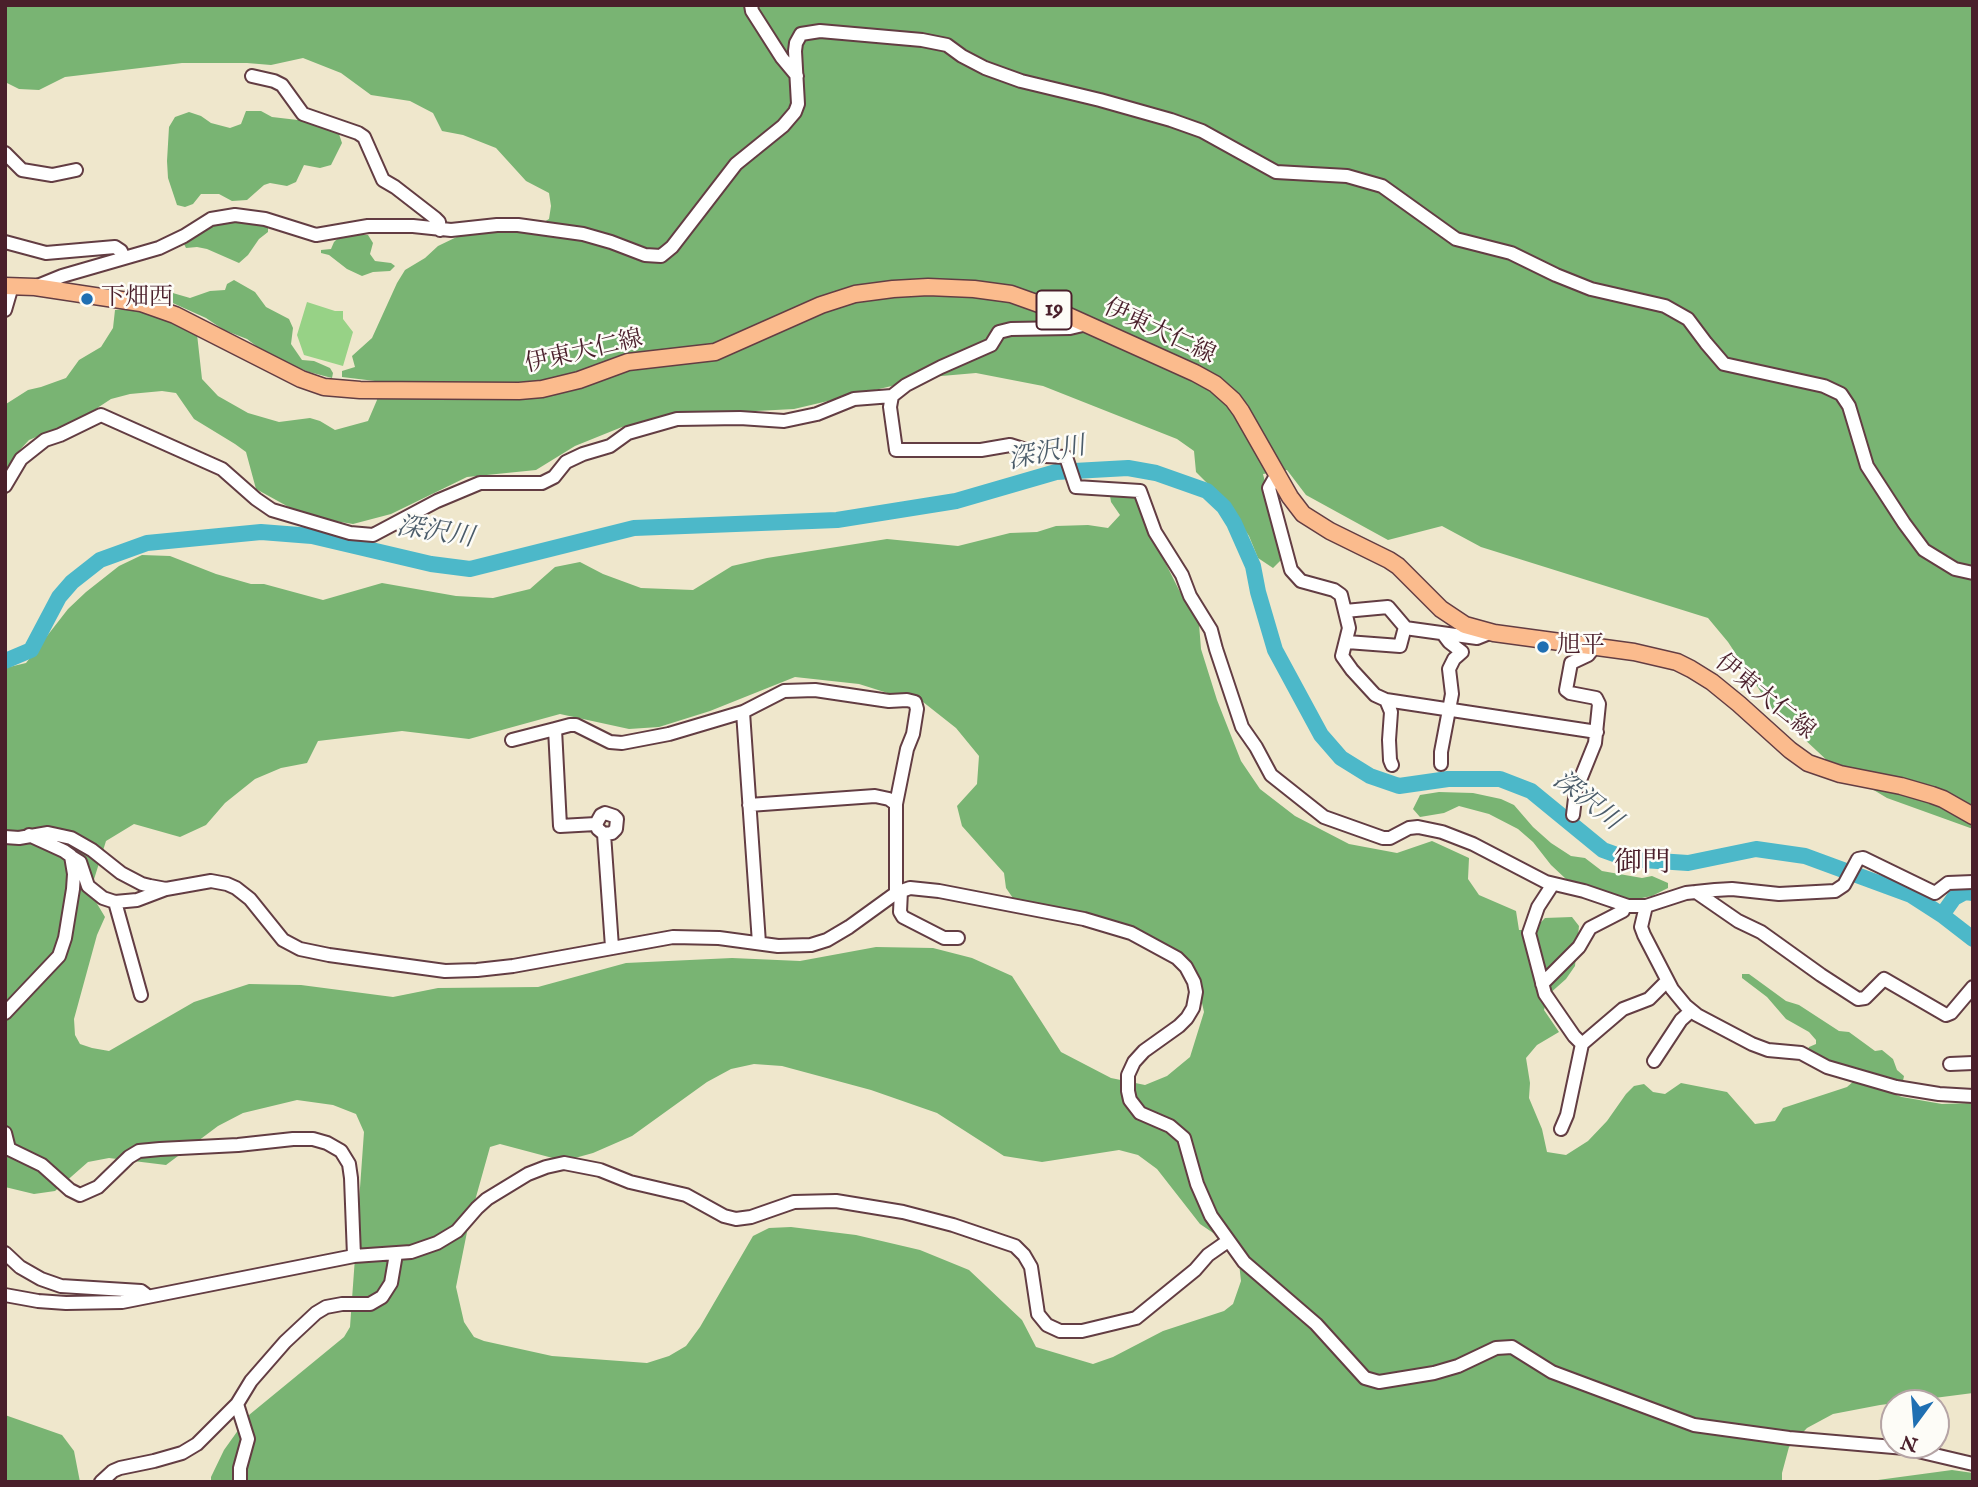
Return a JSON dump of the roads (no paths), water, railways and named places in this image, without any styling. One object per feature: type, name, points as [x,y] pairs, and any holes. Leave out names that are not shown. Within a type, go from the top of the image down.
[{"type":"main road","name":"伊東大仁線","points":[[8,286],[35,287],[141,303],[175,315],[314,384],[360,390],[542,389],[579,380],[628,362],[715,352],[821,304],[855,294],[928,287],[991,290],[1028,299],[1195,373],[1214,384],[1233,400],[1241,411],[1295,506],[1303,514],[1330,531],[1390,560],[1441,609],[1465,625],[1492,632],[1664,658],[1691,669],[1721,689],[1808,763],[1840,774],[1932,794],[1973,816]]},
{"type":"street","points":[[751,5],[782,58],[797,76]]},
{"type":"street","points":[[35,287],[62,276],[169,244],[220,216],[253,216],[316,235],[368,226],[413,226],[440,230],[517,225],[583,234],[645,255],[661,256],[672,247],[736,164],[791,118],[798,104],[796,43],[801,34],[820,32],[922,40],[947,45],[985,68],[1021,81],[1101,100],[1202,131],[1276,172],[1347,176],[1382,186],[1456,239],[1511,253],[1591,289],[1665,306],[1688,319],[1724,363],[1824,386],[1841,394],[1849,406],[1867,466],[1904,523],[1924,550],[1955,569],[1973,573]]},
{"type":"street","points":[[252,76],[282,85],[303,114],[364,137],[383,180],[435,218],[439,222],[440,230]]},
{"type":"street","points":[[5,153],[22,170],[52,174],[76,170]]},
{"type":"street","points":[[5,242],[46,253],[115,247],[121,251],[124,258]]},
{"type":"street","points":[[5,310],[8,286]]},
{"type":"street","points":[[5,486],[21,459],[45,440],[101,415],[222,469],[272,510],[350,533],[373,535],[437,501],[480,483],[542,483],[554,477],[566,462],[610,446],[628,433],[677,419],[740,418],[784,421],[817,414],[854,399],[892,396],[929,373],[991,345],[999,332],[1011,329],[1070,328],[1087,324]]},
{"type":"street","points":[[892,396],[890,407],[896,450],[981,450],[1010,445],[1045,456],[1066,457],[1074,485],[1103,490],[1140,491],[1155,532],[1182,575],[1190,596],[1211,630],[1242,727],[1271,775],[1324,817],[1383,838],[1418,827],[1442,832],[1473,844],[1553,884],[1584,891],[1622,908],[1642,931],[1667,981],[1691,1011],[1768,1050],[1801,1053],[1827,1067],[1896,1087],[1973,1096]]},
{"type":"street","points":[[1277,474],[1269,488],[1291,570],[1301,580],[1338,592],[1349,628],[1342,652],[1346,662],[1375,695],[1386,700],[1597,732]]},
{"type":"street","points":[[1345,611],[1388,607],[1405,625],[1400,646],[1347,642]]},
{"type":"street","points":[[1405,628],[1478,638],[1492,632]]},
{"type":"street","points":[[1441,764],[1452,694],[1449,669],[1454,659],[1462,652],[1443,634]]},
{"type":"street","points":[[1573,815],[1576,790],[1597,732],[1598,700],[1566,690],[1571,663],[1588,655],[1595,646]]},
{"type":"street","points":[[512,740],[570,724],[610,741],[622,743],[654,737],[743,712],[784,691],[815,690],[889,702],[915,702],[918,709],[896,804],[900,912],[903,917],[944,938],[958,938]]},
{"type":"street","points":[[1386,700],[1391,712],[1389,740],[1392,765]]},
{"type":"street","points":[[743,712],[759,943]]},
{"type":"street","points":[[555,729],[560,826],[600,829],[612,947]]},
{"type":"street","points":[[749,805],[875,796],[889,799],[896,804]]},
{"type":"street","points":[[5,837],[19,838],[48,833],[71,838],[81,842],[130,878],[142,884],[166,889]]},
{"type":"street","points":[[29,835],[64,851],[80,862],[88,886],[103,898],[115,902],[137,900],[166,889],[211,881],[227,884],[243,892],[283,940],[291,945],[329,955],[445,971],[477,971],[513,966],[673,937],[693,936],[799,946],[827,940],[899,892],[920,888],[1084,919],[1131,933],[1177,958],[1186,967],[1196,992],[1187,1018],[1137,1057],[1128,1075],[1130,1100],[1140,1113],[1170,1126],[1184,1138],[1201,1194],[1211,1216],[1228,1241],[1250,1268],[1316,1324],[1359,1373],[1373,1381],[1385,1382],[1434,1373],[1458,1366],[1496,1348],[1511,1347],[1552,1372],[1694,1425],[1789,1438],[1905,1448],[1973,1464]]},
{"type":"street","points":[[5,1013],[59,956],[65,938],[74,881],[71,856]]},
{"type":"street","points":[[1542,984],[1578,947],[1590,928],[1622,908],[1646,906],[1696,892],[1732,889],[1779,894],[1835,891],[1844,885],[1858,859],[1863,858],[1935,893],[1948,883],[1973,882]]},
{"type":"street","points":[[1553,884],[1538,907],[1529,933],[1545,994],[1555,1011],[1583,1044]]},
{"type":"street","points":[[1696,892],[1738,921],[1761,932],[1858,999],[1865,998],[1884,979],[1946,1015],[1951,1013],[1973,987]]},
{"type":"street","points":[[115,902],[141,995]]},
{"type":"street","points":[[1642,931],[1646,906]]},
{"type":"street","points":[[1561,1129],[1567,1115],[1583,1044],[1623,1009],[1649,999],[1667,981]]},
{"type":"street","points":[[1654,1061],[1681,1020],[1691,1011]]},
{"type":"street","points":[[1950,1063],[1973,1063]]},
{"type":"street","points":[[5,1133],[9,1149],[42,1165],[69,1190],[80,1195],[98,1186],[139,1151],[293,1139],[313,1139],[327,1143],[341,1151],[349,1164],[354,1256]]},
{"type":"street","points":[[5,1295],[66,1303],[122,1302],[354,1256],[396,1254],[424,1249],[449,1237],[488,1199],[528,1174],[564,1163],[600,1170],[641,1185],[686,1195],[724,1216],[736,1219],[751,1217],[794,1202],[836,1201],[904,1212],[953,1225],[1015,1247],[1024,1255],[1031,1267],[1038,1314],[1047,1325],[1060,1331],[1082,1331],[1136,1318],[1195,1270],[1208,1255],[1228,1241]]},
{"type":"street","points":[[5,1253],[20,1267],[61,1286],[141,1291],[148,1296]]},
{"type":"street","points":[[101,1482],[120,1468],[182,1453],[207,1436],[237,1404],[251,1381],[285,1342],[316,1313],[342,1304],[370,1304],[382,1297],[391,1283],[396,1254]]},
{"type":"street","points":[[237,1404],[248,1439],[240,1468],[240,1482]]},
{"type":"waterway","name":"深沢川","points":[[5,661],[31,650],[59,597],[72,582],[100,560],[147,543],[261,532],[312,536],[431,564],[470,569],[634,528],[837,520],[956,501],[1056,472],[1128,468],[1156,473],[1207,491],[1224,507],[1253,566],[1275,650],[1321,735],[1341,758],[1370,776],[1399,786],[1448,779],[1500,779],[1531,791],[1603,850],[1628,859],[1688,863],[1756,849],[1805,856],[1911,895],[1973,939]]},
{"type":"waterway","name":"深沢川","points":[[1942,915],[1954,898],[1965,892],[1973,893]]},
{"type":"place","name":"下畑西","points":[[87,299]]},
{"type":"place","name":"旭平","points":[[1543,647]]},
{"type":"district","name":"御門","points":[[1642,865]]}]
